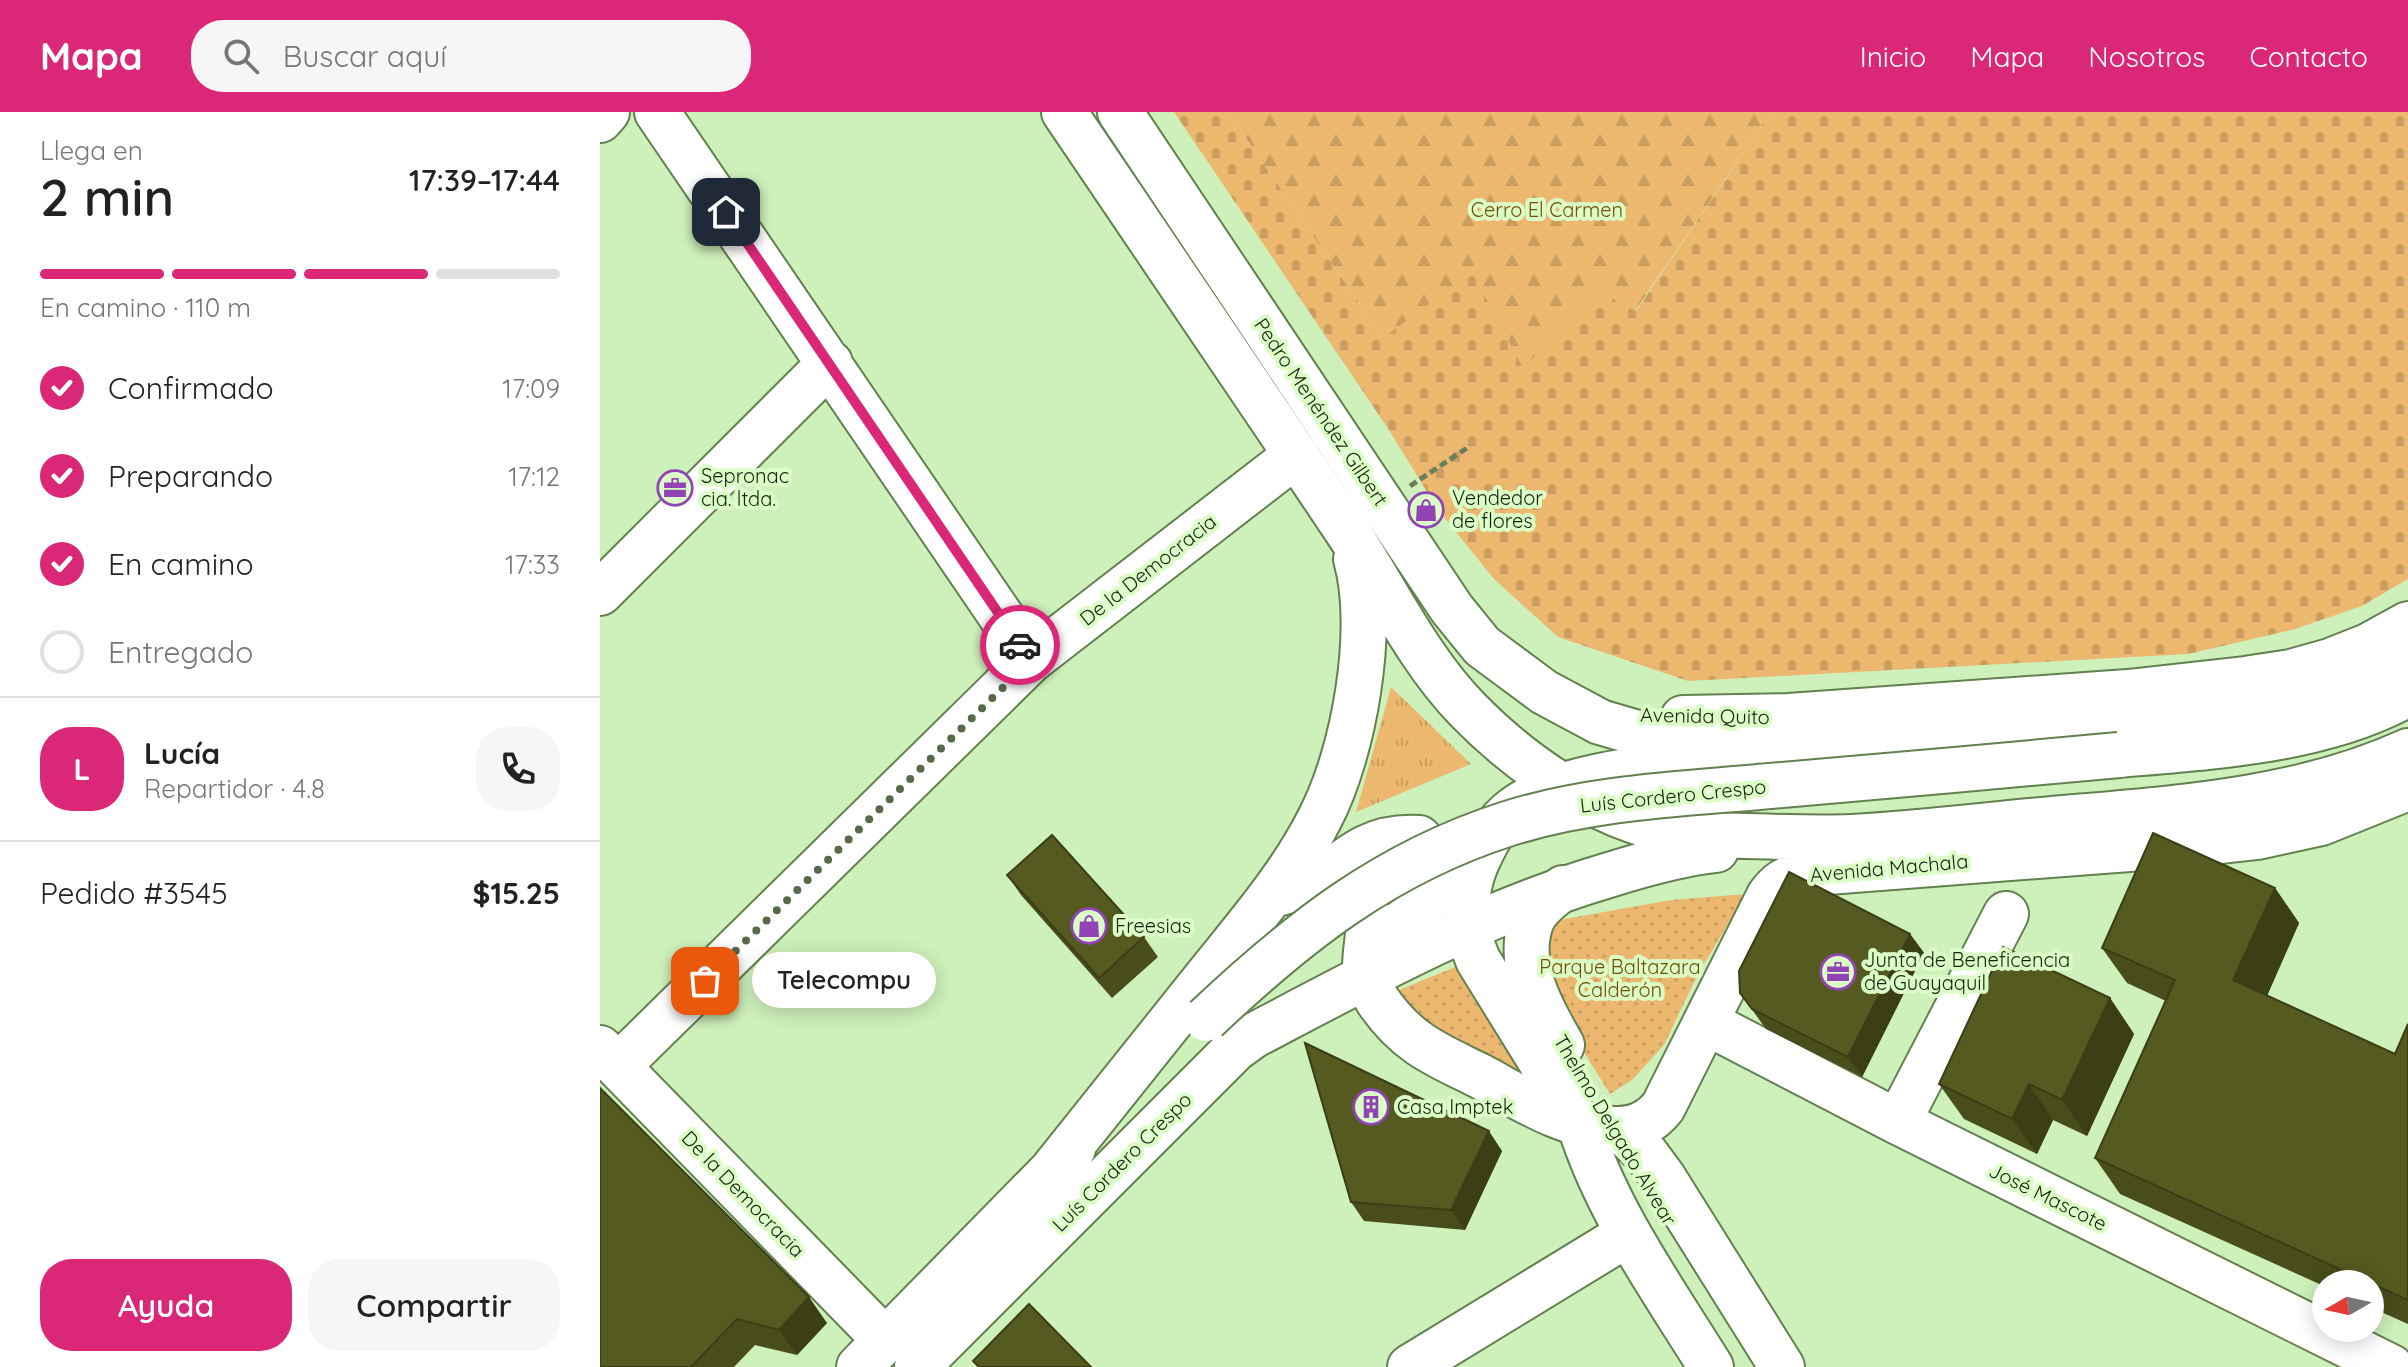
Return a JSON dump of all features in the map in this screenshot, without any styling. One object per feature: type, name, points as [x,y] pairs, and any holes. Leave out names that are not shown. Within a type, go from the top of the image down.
[{"type":"main road","points":[[600,120],[607,112]]},
{"type":"main road","points":[[657,112],[1031,660]]},
{"type":"main road","points":[[899,1362],[1272,895],[1321,817],[1350,730],[1360,669],[1364,604],[1349,533],[1064,112]]},
{"type":"main road","name":"Pedro Menéndez Gilbert","points":[[1120,112],[1452,609],[1482,646],[1544,692]]},
{"type":"main road","points":[[600,593],[830,363]]},
{"type":"main road","name":"De la Democracia","points":[[899,1362],[609,1057],[1031,660],[1296,455]]},
{"type":"main road","name":"Avenida Machala","points":[[1349,533],[1437,674],[1498,740],[1563,786],[1646,826],[1669,832],[1850,837],[2156,810],[2236,799],[2328,781],[2370,768],[2408,751]]},
{"type":"main road","name":"Avenida Quito","points":[[1544,692],[1603,709],[1648,717],[1709,719],[2128,692],[2291,672],[2368,646],[2408,624]]},
{"type":"main road","name":"Avenida Quito","points":[[1544,692],[1600,722],[1672,743],[1793,752],[2261,709],[2347,686],[2408,657]]},
{"type":"main road","name":"Luís Cordero Crespo","points":[[1053,1169],[1275,955],[1333,910],[1426,857],[1506,825],[1577,805],[2204,748],[2304,732],[2359,715],[2408,694]]},
{"type":"main road","name":"Thelmo Delgado Alvear","points":[[1761,1367],[1604,1127],[1478,960],[1468,927],[1468,906],[1474,870],[1498,823],[1514,808],[1563,786],[1609,774],[1793,752]]},
{"type":"main road","name":"Avenida Machala","points":[[1604,1127],[1647,1122],[1663,1107],[1769,896],[1787,878],[1802,874],[2257,837],[2321,823],[2408,788]]},
{"type":"main road","name":"Luís Cordero Crespo","points":[[899,1362],[1235,1049],[1367,960],[1468,927],[1563,888],[1647,863],[1696,852],[1850,837]]},
{"type":"main road","points":[[1317,884],[1359,850],[1392,838],[1419,838],[1435,856],[1438,888],[1367,960]]},
{"type":"main road","points":[[1272,895],[1317,884],[1340,884],[1354,891],[1366,908],[1370,923],[1367,960],[1384,1010],[1420,1044],[1531,1103],[1604,1127]]},
{"type":"main road","name":"Thelmo Delgado Alvear","points":[[1563,888],[1541,906],[1532,919],[1528,945],[1530,977],[1540,1007],[1731,1367]]},
{"type":"main road","points":[[1898,1122],[2006,914]]},
{"type":"main road","name":"José Mascote","points":[[1707,1023],[1898,1122],[2391,1367]]},
{"type":"main road","name":"Thelmo Delgado Alvear","points":[[1604,1127],[1601,1183],[1628,1234],[1711,1367]]},
{"type":"main road","name":"Thelmo Delgado Alvear","points":[[1604,1127],[1646,1154],[1782,1367]]},
{"type":"main road","points":[[1410,1367],[1628,1234]]},
{"type":"path","points":[[1408,488],[1470,446]]},
{"type":"green space","points":[[1174,112],[1228,112],[1383,338],[1472,272],[1523,368],[1599,292],[1636,311],[1771,112],[2408,112],[2408,579],[2362,606],[2295,629],[2188,654],[1688,681],[1558,637],[1494,579],[1439,511],[1387,427]]},
{"type":"green space","name":"Cerro El Carmen","points":[[1228,112],[1771,112],[1635,311],[1599,293],[1523,369],[1383,338]]},
{"type":"green space","points":[[1391,687],[1471,764],[1356,812]]},
{"type":"green space","name":"Parque Baltazara Calderón","points":[[1746,894],[1698,974],[1664,1045],[1632,1080],[1610,1094],[1548,994],[1548,922],[1671,900]]},
{"type":"green space","points":[[1465,963],[1529,1081],[1430,1037],[1399,990]]},
{"type":"building","points":[[2153,833],[2275,888],[2233,980],[2395,1054],[2408,1024],[2408,1300],[2384,1289],[2384,1270],[2342,1270],[2095,1158],[2175,980],[2102,948]]},
{"type":"building","name":"Freesias","points":[[1052,835],[1144,937],[1099,978],[1007,875]]},
{"type":"building","name":"Junta de Beneficencia de Guayaquil","points":[[1789,872],[1910,934],[1848,1057],[1752,1009],[1740,993],[1739,971]]},
{"type":"building","points":[[2003,947],[2110,998],[2062,1100],[2029,1084],[2012,1119],[1939,1084]]},
{"type":"building","name":"Casa Imptek","points":[[1305,1043],[1489,1131],[1451,1210],[1351,1202]]},
{"type":"building","points":[[600,1088],[809,1297],[779,1330],[737,1319],[691,1367],[600,1367]]},
{"type":"building","points":[[1029,1304],[1091,1367],[979,1367],[973,1361]]},
{"type":"way so far","points":[[705,981],[1031,660],[1020,645]]},
{"type":"place","name":"Sepronac cia. ltda.","points":[[675,488]]},
{"type":"place","name":"Vendedor de flores","points":[[1426,510]]},
{"type":"place","name":"Freesias","points":[[1089,926]]},
{"type":"place","name":"Junta de Beneficencia de Guayaquil","points":[[1838,972]]},
{"type":"place","name":"Telecompu","points":[[705,981]]},
{"type":"place","name":"Casa Imptek","points":[[1371,1107]]},
{"type":"route","points":[[726,212],[1020,645]]}]
